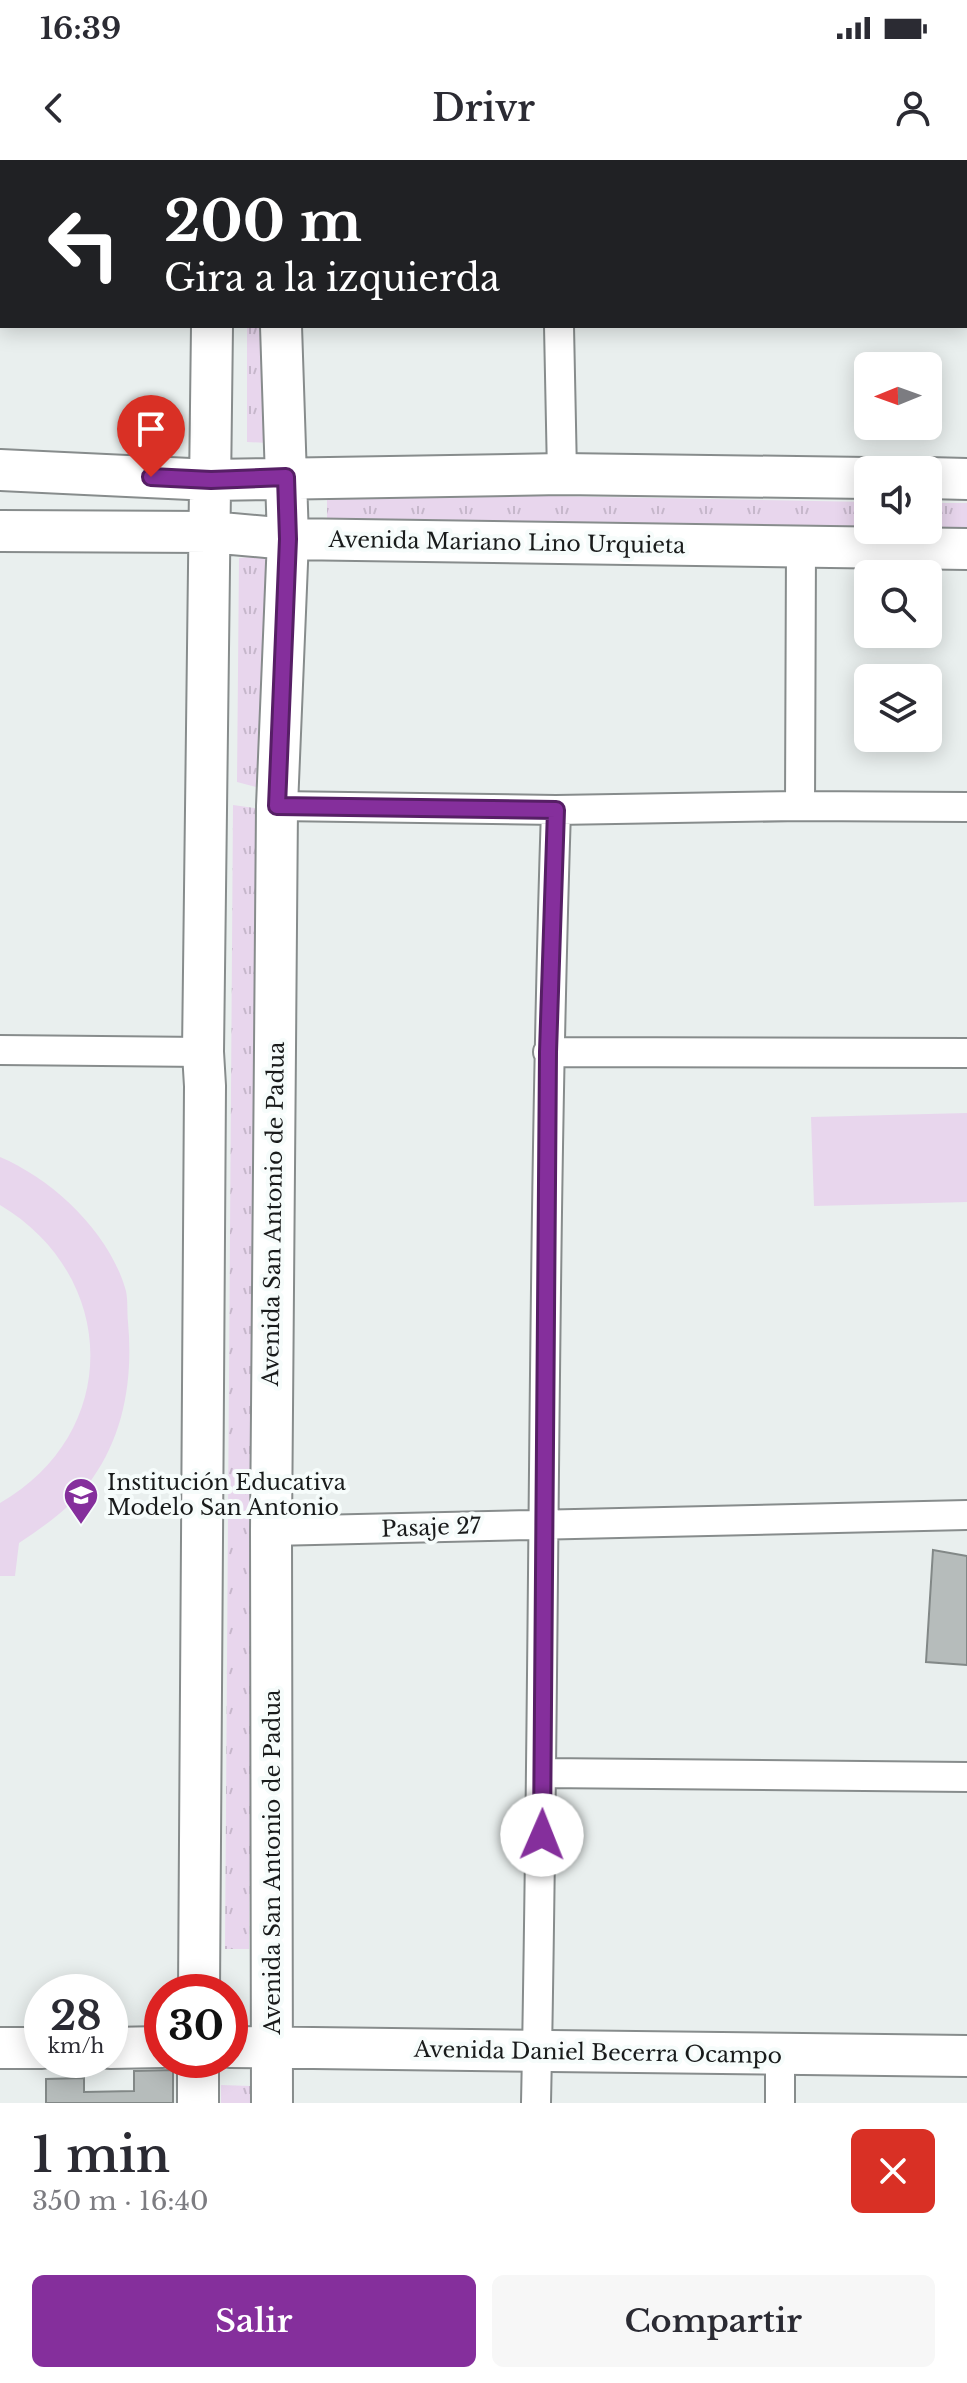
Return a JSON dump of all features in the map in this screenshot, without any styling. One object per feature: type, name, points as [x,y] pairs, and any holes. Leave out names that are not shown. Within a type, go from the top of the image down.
[{"type":"street","points":[[199,1974],[203,1052],[212,328]]},
{"type":"street","name":"Avenida San Antonio de Padua","points":[[272,2103],[271,1531],[277,806],[288,539],[281,328]]},
{"type":"street","points":[[559,328],[562,474]]},
{"type":"street","points":[[0,470],[211,480],[562,474],[854,478]]},
{"type":"street","points":[[942,478],[967,479]]},
{"type":"street","name":"Avenida Mariano Lino Urquieta","points":[[0,531],[210,532],[288,539],[967,549]]},
{"type":"street","points":[[800,806],[801,547]]},
{"type":"street","points":[[277,806],[556,810],[967,807]]},
{"type":"street","points":[[536,2103],[543,1773],[548,1052],[556,810]]},
{"type":"street","points":[[0,1050],[203,1052]]},
{"type":"street","points":[[548,1052],[967,1053]]},
{"type":"street","name":"Pasaje 27","points":[[271,1531],[967,1515]]},
{"type":"street","points":[[543,1773],[967,1777]]},
{"type":"street","name":"Avenida Daniel Becerra Ocampo","points":[[248,2047],[967,2056]]},
{"type":"street","points":[[0,2048],[24,2048]]},
{"type":"street","points":[[780,2054],[780,2103]]},
{"type":"street","points":[[198,2078],[198,2103]]},
{"type":"green space","points":[[247,328],[268,328],[269,443],[247,442]]},
{"type":"green space","points":[[327,492],[854,502],[854,527],[327,520]]},
{"type":"green space","points":[[942,503],[967,503],[967,528],[942,528]]},
{"type":"green space","points":[[271,555],[260,788],[237,782],[239,558]]},
{"type":"green space","points":[[233,805],[261,809],[249,1949],[225,1949]]},
{"type":"green space","points":[[967,1113],[967,1202],[814,1206],[811,1117]]},
{"type":"green space","points":[[0,1157],[40,1179],[59,1194],[93,1229],[107,1249],[126,1291],[129,1342],[128,1383],[112,1443],[85,1489],[49,1522],[19,1543],[15,1576],[0,1576],[0,1503],[40,1473],[68,1437],[85,1397],[90,1354],[84,1312],[67,1272],[39,1235],[0,1205]]},
{"type":"green space","points":[[221,2085],[250,2086],[250,2103],[221,2103]]},
{"type":"building","points":[[933,1550],[967,1556],[967,1665],[926,1662]]},
{"type":"building","points":[[134,2071],[144,2071],[144,2078],[173,2078],[173,2103],[46,2103],[46,2079],[84,2078],[84,2092],[134,2091]]},
{"type":"place","name":"Institución Educativa Modelo San Antonio","points":[[81,1526]]},
{"type":"route","points":[[151,477],[211,480],[286,477],[288,539],[277,806],[556,810],[548,1052],[542,1835]]}]
